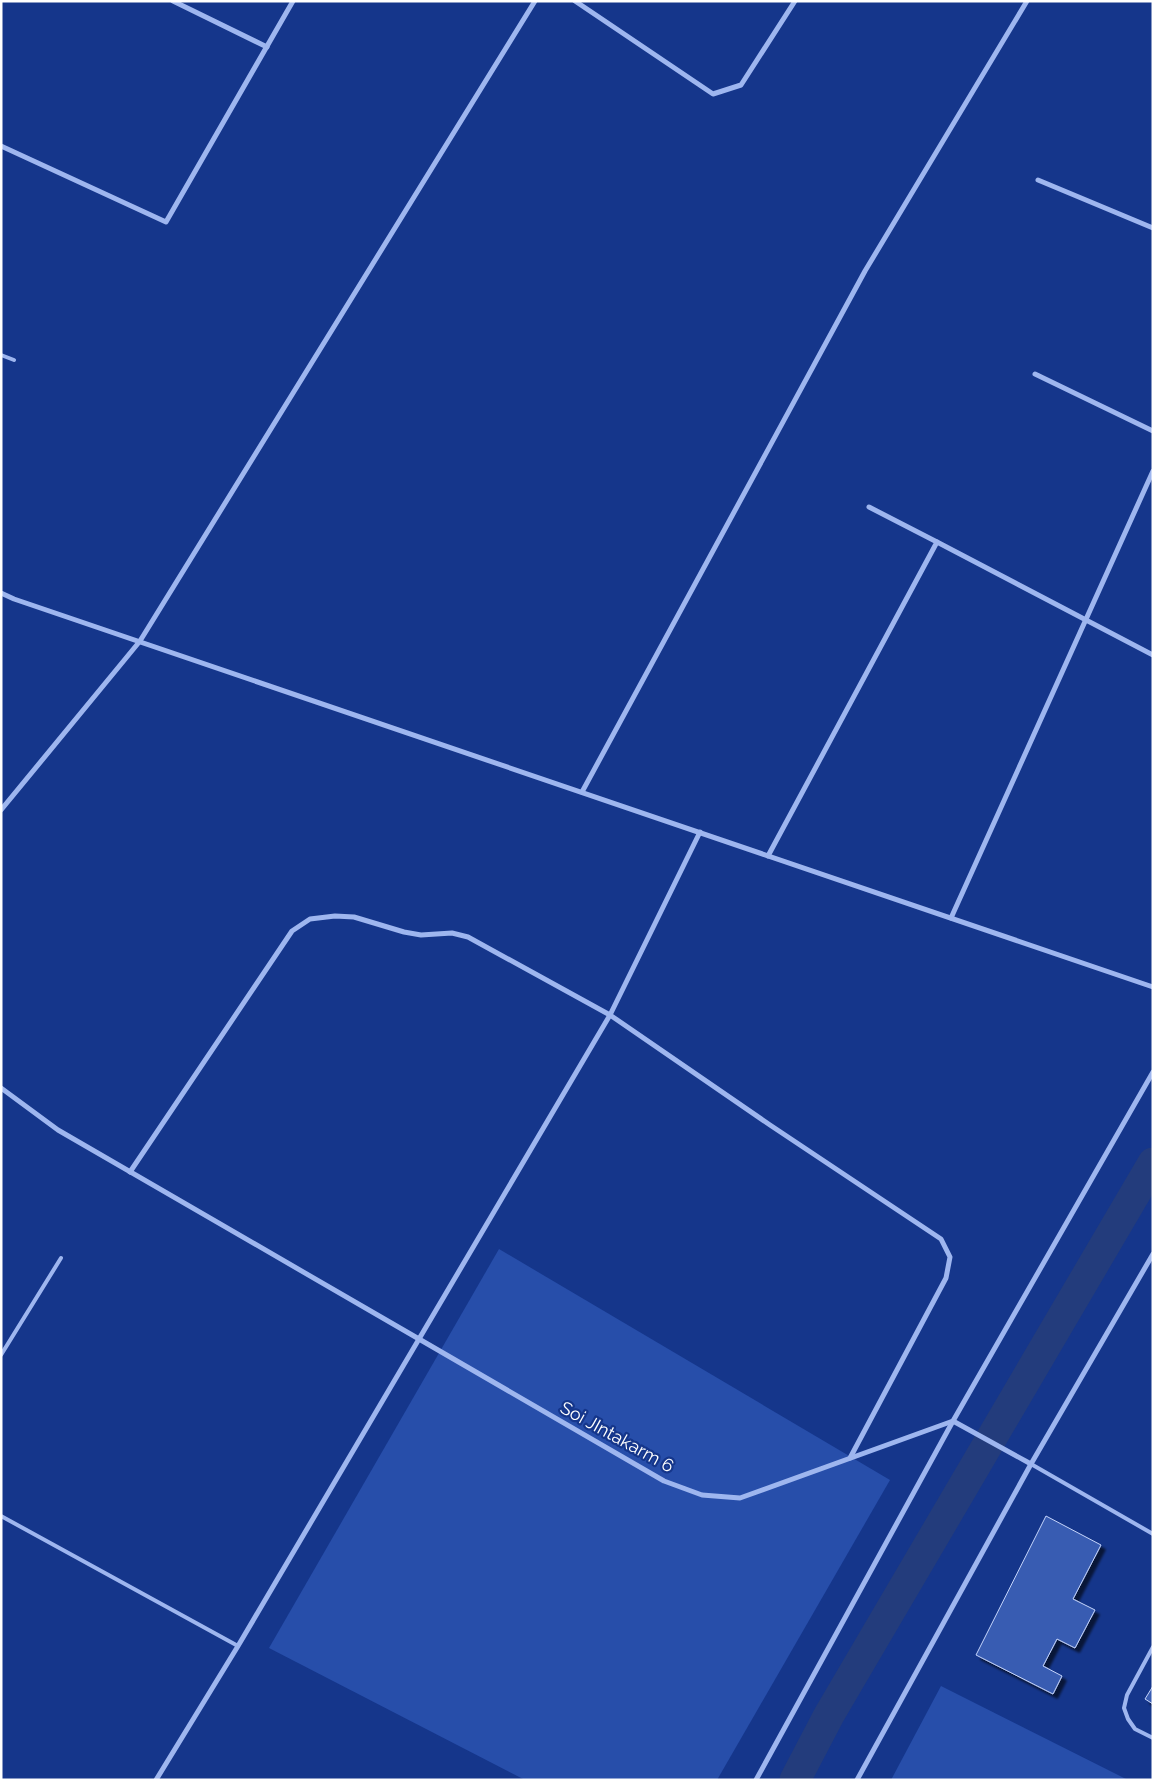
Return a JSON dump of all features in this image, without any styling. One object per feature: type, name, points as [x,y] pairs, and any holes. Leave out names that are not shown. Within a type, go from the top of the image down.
[{"type":"street","points":[[173,1],[267,47]]},
{"type":"street","points":[[1,146],[166,222],[293,1]]},
{"type":"street","points":[[1,810],[140,641],[535,1]]},
{"type":"street","points":[[575,1],[713,94],[741,85],[795,1]]},
{"type":"street","points":[[582,792],[865,271],[1026,1]]},
{"type":"street","points":[[1038,180],[1153,228]]},
{"type":"street","points":[[1035,374],[1153,431]]},
{"type":"street","points":[[952,918],[1153,471]]},
{"type":"street","points":[[868,507],[1153,655]]},
{"type":"street","points":[[768,856],[937,542]]},
{"type":"street","points":[[1,593],[1153,987]]},
{"type":"street","points":[[156,1780],[238,1646],[610,1015],[700,832]]},
{"type":"street","points":[[130,1172],[292,931],[310,919],[335,916],[354,918],[404,932],[420,934],[452,933],[468,937],[610,1015],[941,1239],[950,1257],[946,1278],[850,1458]]},
{"type":"street","points":[[756,1780],[955,1421],[1153,1072]]},
{"type":"street","name":"Soi JIntakarm 6","points":[[1,1088],[58,1130],[664,1482],[702,1495],[740,1498],[955,1421]]},
{"type":"street","points":[[856,1780],[1030,1463],[1153,1254]]},
{"type":"street","points":[[955,1421],[1030,1463]]},
{"type":"lane","points":[[1,355],[14,360]]},
{"type":"lane","points":[[1,1355],[61,1258]]},
{"type":"lane","points":[[1030,1463],[1153,1534]]},
{"type":"lane","points":[[1,1516],[238,1646]]},
{"type":"lane","points":[[1153,1648],[1127,1695],[1124,1708],[1128,1719],[1135,1729],[1153,1738]]},
{"type":"shaded area","points":[[499,1249],[890,1480],[717,1780],[525,1780],[269,1648]]},
{"type":"shaded area","points":[[941,1686],[1128,1780],[891,1780]]},
{"type":"building","points":[[1046,1516],[1101,1545],[1073,1599],[1095,1610],[1075,1648],[1057,1639],[1043,1666],[1062,1676],[1053,1694],[976,1655]]},
{"type":"building","points":[[1153,1686],[1153,1704],[1145,1699]]},
{"type":"waterway","points":[[795,1780],[829,1715],[1153,1163]]}]
